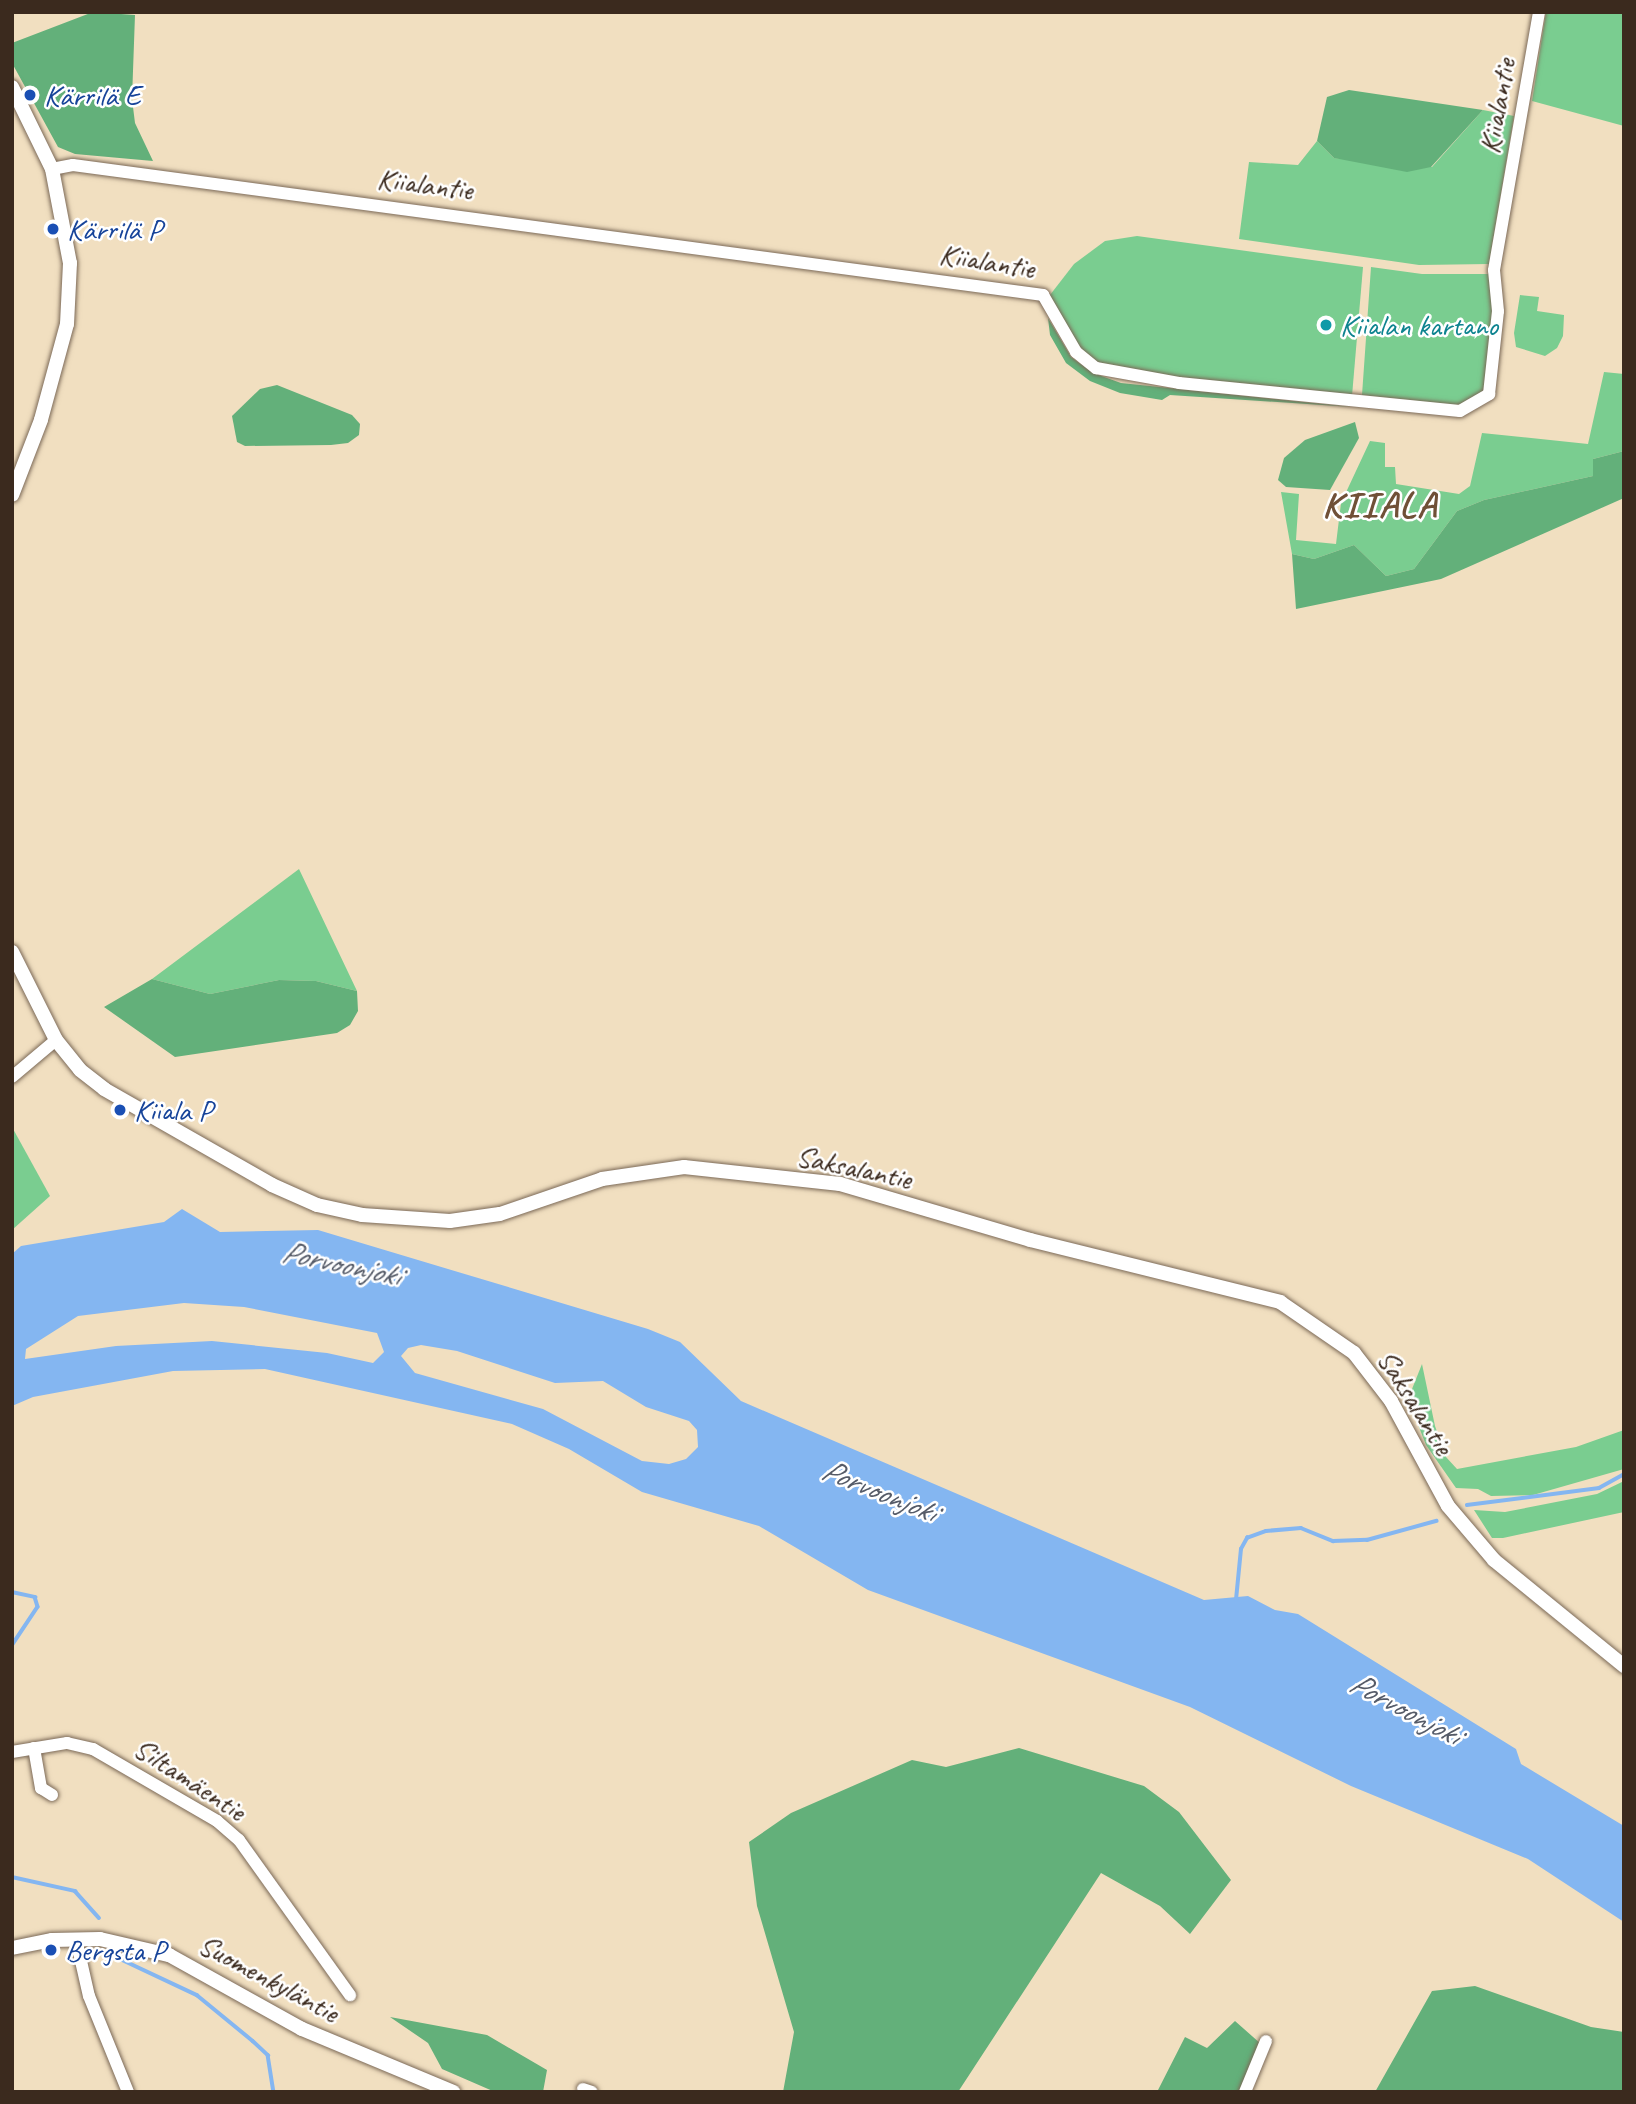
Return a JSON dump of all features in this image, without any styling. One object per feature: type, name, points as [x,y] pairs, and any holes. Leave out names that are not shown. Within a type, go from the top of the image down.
[{"type":"street","name":"Kiialantie","points":[[52,169],[73,165],[1042,295],[1076,352],[1096,368],[1179,383],[1460,411],[1489,394],[1498,311],[1494,270],[1538,12]]},
{"type":"street","points":[[12,87],[52,169],[69,263],[66,324],[41,420],[12,495]]},
{"type":"street","name":"Saksalantie","points":[[12,952],[56,1040],[104,1089],[272,1185],[317,1205],[362,1215],[450,1221],[500,1214],[602,1179],[684,1167],[840,1184],[1030,1240],[1279,1302],[1354,1353],[1391,1401],[1448,1506],[1494,1560],[1624,1667]]},
{"type":"street","points":[[12,1077],[56,1040]]},
{"type":"street","name":"Siltamäentie","points":[[12,1752],[67,1743],[93,1749],[232,1832],[350,1995]]},
{"type":"street","points":[[34,1748],[41,1788],[52,1794]]},
{"type":"street","points":[[76,1939],[89,1996],[128,2092]]},
{"type":"street","name":"Suomenkyläntie","points":[[12,1948],[76,1939],[122,1942],[169,1955],[302,2029],[453,2092]]},
{"type":"street","points":[[1245,2092],[1266,2041]]},
{"type":"green space","points":[[93,12],[135,15],[132,99],[135,123],[153,161],[75,154],[58,147],[12,63],[12,43]]},
{"type":"green space","points":[[1546,12],[1624,12],[1624,126],[1532,101]]},
{"type":"green space","points":[[1349,90],[1483,110],[1431,167],[1407,172],[1334,158],[1317,141],[1327,97]]},
{"type":"green space","points":[[1483,110],[1514,116],[1489,264],[1419,265],[1239,239],[1249,162],[1298,165],[1317,141],[1334,158],[1432,167]]},
{"type":"green space","points":[[1137,236],[1363,267],[1352,396],[1127,372],[1099,364],[1079,348],[1050,295],[1074,264],[1105,241]]},
{"type":"green space","points":[[1371,267],[1422,274],[1491,274],[1493,310],[1485,390],[1459,406],[1362,395]]},
{"type":"green space","points":[[1520,295],[1539,297],[1537,311],[1564,315],[1563,336],[1557,348],[1545,356],[1516,347],[1514,333]]},
{"type":"green space","points":[[1048,318],[1071,357],[1093,373],[1121,383],[1352,407],[1170,395],[1162,400],[1120,393],[1090,381],[1066,363],[1050,335]]},
{"type":"green space","points":[[1604,372],[1624,374],[1624,451],[1593,459],[1593,476],[1484,500],[1457,511],[1414,569],[1386,576],[1354,545],[1314,559],[1292,554],[1281,492],[1299,494],[1296,540],[1336,544],[1341,503],[1370,441],[1385,443],[1385,467],[1395,467],[1396,484],[1459,494],[1470,486],[1482,433],[1588,444]]},
{"type":"green space","points":[[277,385],[352,415],[360,424],[359,435],[348,443],[331,445],[245,446],[237,442],[232,416],[260,389]]},
{"type":"green space","points":[[1355,422],[1359,438],[1330,490],[1286,487],[1278,480],[1284,458],[1305,440]]},
{"type":"green space","points":[[1624,451],[1624,498],[1441,579],[1296,609],[1292,554],[1314,559],[1354,545],[1386,576],[1414,569],[1457,511],[1484,500],[1593,476],[1593,459]]},
{"type":"green space","points":[[299,869],[357,991],[316,981],[279,980],[210,994],[152,979]]},
{"type":"green space","points":[[152,979],[210,994],[279,980],[316,981],[357,991],[358,1011],[350,1025],[337,1033],[175,1057],[104,1007]]},
{"type":"green space","points":[[12,1127],[50,1196],[12,1230]]},
{"type":"green space","points":[[1422,1364],[1435,1426],[1446,1457],[1457,1469],[1576,1447],[1624,1430],[1624,1469],[1533,1495],[1491,1496],[1478,1489],[1456,1488],[1426,1445],[1408,1399]]},
{"type":"green space","points":[[1624,1481],[1624,1512],[1503,1538],[1492,1538],[1474,1510],[1505,1512],[1597,1494]]},
{"type":"green space","points":[[1019,1748],[1144,1786],[1179,1812],[1231,1880],[1190,1934],[1160,1906],[1101,1873],[958,2092],[783,2092],[794,2032],[757,1906],[749,1842],[791,1813],[912,1760],[946,1767]]},
{"type":"green space","points":[[1475,1986],[1591,2027],[1624,2032],[1624,2092],[1375,2092],[1432,1991]]},
{"type":"green space","points":[[390,2017],[487,2035],[547,2070],[543,2092],[495,2092],[442,2069],[428,2043]]},
{"type":"green space","points":[[1235,2021],[1261,2044],[1241,2092],[1157,2092],[1185,2037],[1207,2048]]},
{"type":"water","name":"Porvoonjoki","points":[[182,1209],[220,1232],[318,1230],[648,1329],[680,1342],[741,1401],[1204,1600],[1248,1596],[1275,1610],[1298,1614],[1516,1749],[1521,1764],[1624,1826],[1624,1922],[1528,1859],[1351,1786],[1190,1707],[868,1590],[759,1526],[642,1492],[569,1449],[512,1424],[265,1369],[173,1371],[33,1397],[12,1406],[12,1254],[21,1246],[164,1222]],"holes":[[[184,1303],[244,1307],[377,1333],[384,1352],[373,1363],[327,1353],[212,1341],[116,1346],[25,1359],[26,1349],[78,1316]],[[421,1345],[457,1351],[555,1383],[603,1381],[646,1407],[689,1421],[697,1430],[698,1447],[686,1459],[669,1464],[642,1461],[543,1409],[415,1373],[401,1356],[408,1348]]]},
{"type":"waterway","points":[[1467,1505],[1599,1488],[1624,1474]]},
{"type":"waterway","points":[[1236,1600],[1241,1549],[1247,1538],[1266,1531],[1301,1528],[1333,1541],[1367,1540],[1436,1521]]},
{"type":"waterway","points":[[12,1592],[35,1597],[38,1607],[12,1646]]},
{"type":"waterway","points":[[12,1877],[75,1891],[99,1918]]},
{"type":"waterway","points":[[114,1956],[197,1995],[253,2041],[268,2055],[274,2092]]},
{"type":"place","name":"Kärrilä E","points":[[30,95]]},
{"type":"place","name":"Kärrilä P","points":[[53,229]]},
{"type":"place","name":"Kiialan kartano","points":[[1326,325]]},
{"type":"place","name":"Kiiala P","points":[[120,1110]]},
{"type":"place","name":"Bergsta P","points":[[51,1950]]},
{"type":"district","name":"KIIALA","points":[[1380,505]]}]
